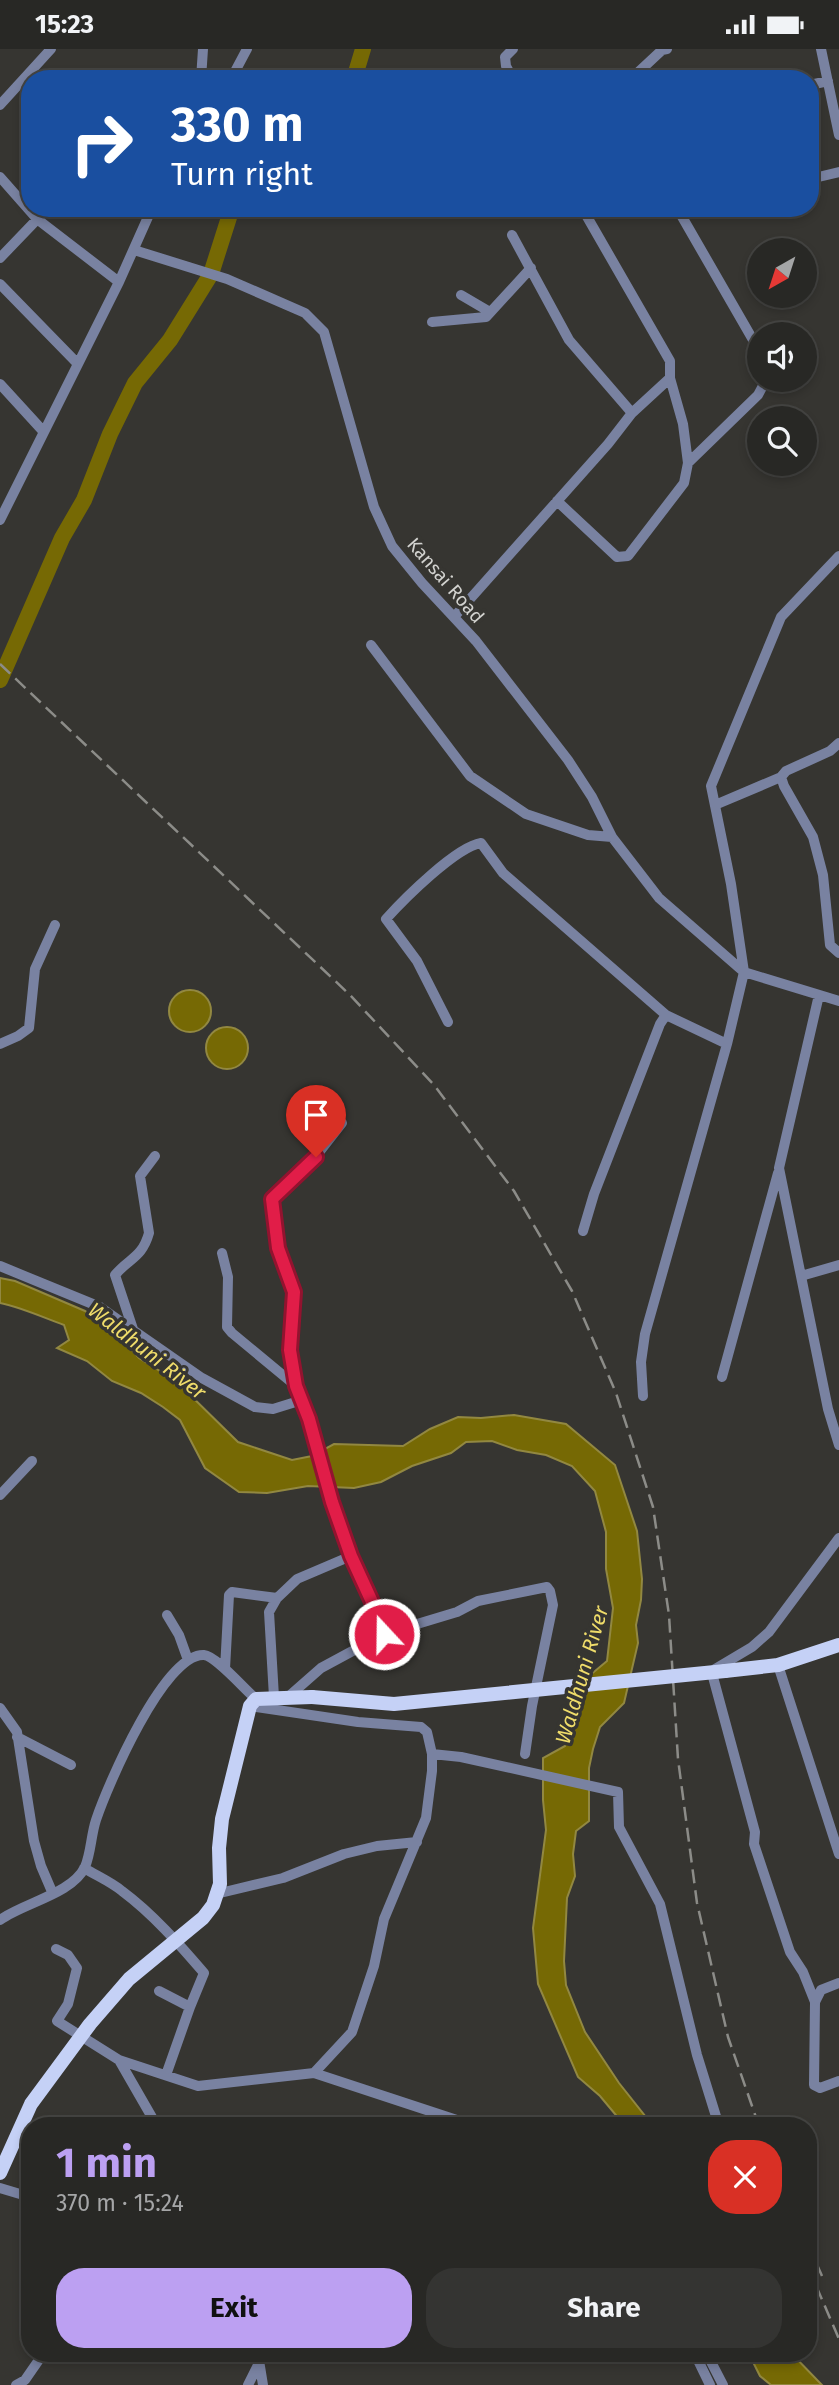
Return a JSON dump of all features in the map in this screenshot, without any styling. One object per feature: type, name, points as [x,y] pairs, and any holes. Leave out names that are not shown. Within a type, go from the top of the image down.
[{"type":"main road","points":[[26,2117],[32,2104],[81,2036],[129,1979],[203,1918],[213,1905],[220,1884],[219,1848],[222,1819],[253,1703],[281,1697],[312,1697],[394,1704],[725,1671],[778,1665],[839,1644]]},
{"type":"main road","points":[[0,2173],[21,2128]]},
{"type":"street","points":[[32,70],[51,49]]},
{"type":"street","points":[[202,70],[203,49]]},
{"type":"street","points":[[236,70],[247,49]]},
{"type":"street","points":[[508,70],[505,57],[513,49]]},
{"type":"street","points":[[641,70],[663,49]]},
{"type":"street","points":[[821,49],[839,135]]},
{"type":"street","points":[[819,83],[828,81]]},
{"type":"street","points":[[0,105],[21,82]]},
{"type":"street","points":[[819,178],[839,172]]},
{"type":"street","points":[[0,177],[21,201]]},
{"type":"street","points":[[0,520],[3,502],[43,431],[119,282],[148,217]]},
{"type":"street","points":[[557,501],[617,557],[628,556],[684,483],[688,463],[682,424],[670,378],[670,361],[587,217]]},
{"type":"street","points":[[682,217],[747,329]]},
{"type":"street","points":[[0,258],[37,219],[119,282]]},
{"type":"street","points":[[512,235],[569,340],[632,413]]},
{"type":"street","name":"Kansai Road","points":[[134,250],[227,279],[305,313],[324,333],[374,507],[392,546],[476,641],[568,760],[592,797],[612,837],[659,898],[744,972]]},
{"type":"street","points":[[432,322],[486,317],[531,268]]},
{"type":"street","points":[[0,284],[77,363]]},
{"type":"street","points":[[461,295],[490,312]]},
{"type":"street","points":[[454,617],[608,444],[632,413],[670,378]]},
{"type":"street","points":[[0,384],[43,431]]},
{"type":"street","points":[[688,463],[760,392]]},
{"type":"street","points":[[643,1396],[641,1362],[645,1334],[727,1044],[744,972],[731,884],[711,786],[782,617],[839,556]]},
{"type":"street","points":[[371,645],[471,776],[526,814],[588,835],[612,837]]},
{"type":"street","points":[[715,805],[836,750]]},
{"type":"street","points":[[781,777],[783,786],[813,837],[823,875],[831,945],[839,953]]},
{"type":"street","points":[[448,1022],[417,961],[386,919],[403,900],[454,857],[474,844],[481,843],[503,873],[666,1014],[727,1044]]},
{"type":"street","points":[[0,1044],[29,1028],[35,969],[55,925]]},
{"type":"street","points":[[744,972],[839,1001]]},
{"type":"street","points":[[722,1377],[779,1168],[819,995]]},
{"type":"street","points":[[583,1231],[594,1194],[666,1014]]},
{"type":"street","points":[[342,1123],[310,1164],[272,1199],[278,1248],[294,1292],[290,1350],[296,1386],[309,1419],[332,1502],[351,1556],[384,1628],[384,1634]]},
{"type":"street","points":[[133,1329],[115,1275],[134,1260],[147,1241],[149,1233],[141,1176],[155,1156]]},
{"type":"street","points":[[779,1168],[801,1276],[834,1409],[839,1445]]},
{"type":"street","points":[[222,1253],[228,1276],[228,1327],[296,1386]]},
{"type":"street","points":[[801,1276],[839,1265]]},
{"type":"street","points":[[0,1266],[100,1307],[202,1378],[255,1408],[273,1409],[302,1399]]},
{"type":"street","points":[[0,1495],[32,1461]]},
{"type":"street","points":[[839,1538],[769,1632],[752,1647],[715,1669],[713,1677],[755,1832],[754,1844],[790,1952],[803,1972],[815,2002],[814,2085],[820,2088],[839,2081]]},
{"type":"street","points":[[351,1556],[297,1579],[277,1598],[269,1612],[281,1697],[321,1668],[384,1634],[457,1612],[478,1601],[547,1587],[551,1591],[553,1605],[525,1754]]},
{"type":"street","points":[[225,1669],[229,1595],[235,1591],[277,1598]]},
{"type":"street","points":[[167,1615],[180,1635],[188,1660]]},
{"type":"street","points":[[0,1920],[64,1890],[84,1868],[95,1824],[126,1750],[154,1698],[176,1668],[188,1660],[202,1655],[216,1658],[253,1703],[358,1722],[421,1727],[427,1732],[432,1754],[426,1818],[384,1919],[374,1966],[352,2032],[314,2073]]},
{"type":"street","points":[[778,1665],[839,1854]]},
{"type":"street","points":[[0,1708],[12,1723],[17,1737],[34,1841],[52,1894]]},
{"type":"street","points":[[17,1737],[71,1765]]},
{"type":"street","points":[[432,1754],[461,1757],[618,1792],[619,1827],[660,1904],[697,2055],[716,2117]]},
{"type":"street","points":[[216,1895],[283,1878],[344,1854],[377,1846],[417,1842]]},
{"type":"street","points":[[84,1868],[120,1889],[176,1941],[204,1973],[166,2075]]},
{"type":"street","points":[[56,1949],[68,1955],[77,1968],[68,2004],[57,2021],[120,2060],[198,2086],[314,2073],[448,2117]]},
{"type":"street","points":[[815,2002],[821,1990],[839,1983]]},
{"type":"street","points":[[159,1991],[190,2007]]},
{"type":"street","points":[[120,2060],[152,2117]]},
{"type":"street","points":[[0,2188],[21,2194]]},
{"type":"street","points":[[16,2385],[25,2380],[37,2362]]},
{"type":"street","points":[[248,2385],[257,2362]]},
{"type":"street","points":[[260,2362],[263,2385]]},
{"type":"street","points":[[699,2362],[710,2385]]},
{"type":"street","points":[[710,2362],[723,2385]]},
{"type":"shaded area","points":[[190,990],[205,996],[211,1011],[205,1026],[190,1032],[175,1026],[169,1011],[175,996]]},
{"type":"shaded area","points":[[227,1027],[241,1034],[248,1048],[241,1062],[227,1069],[213,1062],[206,1048],[213,1034]]},
{"type":"shaded area","points":[[0,1278],[15,1281],[85,1311],[117,1333],[139,1358],[176,1381],[238,1442],[292,1460],[312,1456],[334,1444],[403,1446],[430,1429],[458,1417],[514,1415],[566,1424],[615,1465],[637,1531],[642,1579],[636,1625],[638,1643],[624,1703],[600,1727],[593,1749],[589,1768],[589,1821],[576,1831],[573,1854],[575,1876],[567,1898],[564,1961],[566,1985],[585,2032],[619,2083],[646,2117],[618,2117],[600,2096],[578,2077],[538,1984],[533,1928],[546,1830],[543,1758],[565,1746],[583,1681],[607,1661],[613,1608],[606,1569],[606,1532],[595,1491],[572,1466],[546,1455],[517,1450],[492,1441],[466,1442],[451,1453],[412,1466],[381,1482],[354,1488],[308,1486],[267,1493],[239,1492],[205,1468],[180,1420],[141,1393],[112,1381],[87,1361],[57,1348],[69,1340],[64,1325],[0,1303]]},
{"type":"shaded area","points":[[753,2362],[800,2362],[822,2385],[771,2385],[760,2376]]},
{"type":"waterway","points":[[357,70],[363,49]]},
{"type":"waterway","points":[[0,680],[62,538],[84,500],[110,434],[135,383],[170,340],[211,274],[229,217]]},
{"type":"railway","points":[[0,664],[350,995],[434,1085],[514,1191],[572,1291],[616,1393],[653,1507],[669,1615],[678,1759],[697,1903],[728,2037],[756,2117]]},
{"type":"railway","points":[[817,2265],[822,2276]]},
{"type":"railway","points":[[817,2288],[839,2339]]},
{"type":"route","points":[[316,1157],[272,1199],[278,1248],[293,1283],[291,1363],[332,1502],[351,1556],[384,1628],[384,1634]]},
{"type":"water label","name":"Waldhuni River","points":[[147,1351]]},
{"type":"water label","name":"Waldhuni River","points":[[582,1675]]}]
